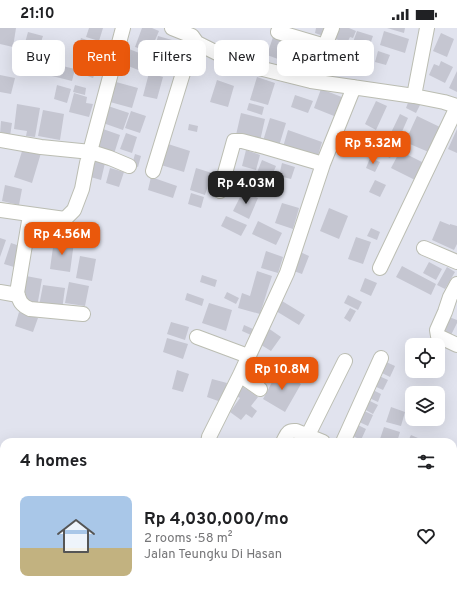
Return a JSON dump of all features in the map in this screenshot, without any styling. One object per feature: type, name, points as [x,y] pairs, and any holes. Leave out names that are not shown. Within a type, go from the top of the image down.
[{"type":"street","points":[[0,210],[65,219],[74,210],[82,189],[87,163],[123,28]]},
{"type":"street","points":[[172,28],[194,36],[225,57],[247,65],[311,81],[414,96],[444,102],[457,107],[380,268]]},
{"type":"street","points":[[327,40],[332,28]]},
{"type":"street","points":[[414,96],[427,28]]},
{"type":"street","points":[[278,32],[305,40]]},
{"type":"street","points":[[153,171],[194,36]]},
{"type":"street","points":[[311,81],[313,76]]},
{"type":"street","points":[[209,438],[287,273],[323,164],[354,87]]},
{"type":"street","points":[[0,140],[41,147],[90,152],[129,166]]},
{"type":"street","points":[[220,191],[234,141],[242,141],[323,164]]},
{"type":"street","points":[[30,215],[17,293],[19,301],[30,309],[83,314]]},
{"type":"street","points":[[424,248],[457,262]]},
{"type":"street","points":[[457,284],[450,297],[437,330],[438,336],[457,345]]},
{"type":"street","points":[[0,292],[18,295]]},
{"type":"street","points":[[197,337],[248,356]]},
{"type":"street","points":[[345,438],[381,358]]},
{"type":"street","points":[[308,435],[345,361]]},
{"type":"street","points":[[240,375],[260,390]]},
{"type":"street","points":[[285,438],[292,430],[296,430],[314,438]]},
{"type":"building","points":[[0,28],[16,28],[14,40],[12,40],[12,47],[0,44]]},
{"type":"building","points":[[89,28],[103,28],[99,40],[86,37]]},
{"type":"building","points":[[142,28],[152,28],[159,31],[155,40],[138,40],[138,48],[135,47]]},
{"type":"building","points":[[316,28],[329,28],[326,37],[315,33]]},
{"type":"building","points":[[337,28],[349,28],[356,31],[353,38],[350,37],[348,40],[339,40],[333,38]]},
{"type":"building","points":[[387,28],[405,28],[404,33]]},
{"type":"building","points":[[357,31],[373,36],[372,40],[354,40]]},
{"type":"building","points":[[384,31],[409,39],[405,53],[380,45]]},
{"type":"building","points":[[28,32],[43,36],[42,40],[26,40]]},
{"type":"building","points":[[441,33],[454,39],[447,57],[433,51]]},
{"type":"building","points":[[158,36],[172,40],[157,40]]},
{"type":"building","points":[[273,37],[283,40],[277,40],[277,59],[269,56],[269,49]]},
{"type":"building","points":[[130,49],[138,53],[138,70],[130,67]]},
{"type":"building","points":[[378,51],[390,55],[386,65],[375,62]]},
{"type":"building","points":[[441,61],[453,67],[445,83],[429,75],[434,64],[439,66]]},
{"type":"building","points":[[65,67],[73,69],[72,81],[52,76],[65,76]]},
{"type":"building","points":[[457,71],[457,92],[449,88]]},
{"type":"building","points":[[0,75],[15,78],[11,94],[0,92]]},
{"type":"building","points":[[148,76],[163,77],[157,99],[143,96]]},
{"type":"building","points":[[257,77],[275,83],[268,105],[250,100]]},
{"type":"building","points":[[217,80],[234,86],[228,107],[210,102]]},
{"type":"building","points":[[116,82],[138,88],[132,108],[110,102]]},
{"type":"building","points":[[57,85],[71,89],[67,103],[54,99]]},
{"type":"building","points":[[75,85],[86,88],[85,95],[73,92]]},
{"type":"building","points":[[321,89],[347,99],[339,118],[314,108]]},
{"type":"building","points":[[74,93],[87,97],[86,103],[93,104],[89,117],[69,112]]},
{"type":"building","points":[[295,95],[313,101],[308,113],[291,107]]},
{"type":"building","points":[[409,100],[420,105],[416,113],[406,108]]},
{"type":"building","points":[[376,101],[387,106],[376,130],[365,124]]},
{"type":"building","points":[[249,103],[264,107],[262,115],[247,110]]},
{"type":"building","points":[[17,104],[40,108],[35,137],[26,136],[27,131],[14,129]]},
{"type":"building","points":[[108,106],[129,113],[123,130],[103,123]]},
{"type":"building","points":[[43,110],[64,114],[60,140],[38,136]]},
{"type":"building","points":[[131,111],[146,116],[140,133],[125,128]]},
{"type":"building","points":[[241,113],[265,119],[260,141],[236,135]]},
{"type":"building","points":[[400,114],[408,118],[397,143],[388,139]]},
{"type":"building","points":[[417,116],[442,128],[431,153],[405,142]]},
{"type":"building","points":[[270,118],[286,123],[279,146],[263,141]]},
{"type":"building","points":[[1,121],[12,123],[10,136],[0,134]]},
{"type":"building","points":[[189,124],[198,126],[197,132],[188,130]]},
{"type":"building","points":[[103,129],[120,135],[114,154],[96,149]]},
{"type":"building","points":[[457,129],[457,153],[448,149]]},
{"type":"building","points":[[288,130],[322,142],[317,159],[283,147]]},
{"type":"building","points":[[126,133],[137,137],[132,153],[120,149]]},
{"type":"building","points":[[338,136],[353,141],[348,154],[334,149]]},
{"type":"building","points":[[382,138],[397,144],[390,158],[376,151]]},
{"type":"building","points":[[168,144],[190,151],[184,172],[161,165]]},
{"type":"building","points":[[23,148],[41,153],[32,183],[14,177]]},
{"type":"building","points":[[246,150],[260,155],[256,170],[242,166]]},
{"type":"building","points":[[400,151],[424,163],[415,180],[391,168]]},
{"type":"building","points":[[135,154],[141,156],[138,167],[132,165]]},
{"type":"building","points":[[370,158],[380,162],[375,172],[366,168]]},
{"type":"building","points":[[92,159],[105,163],[101,180],[87,176]]},
{"type":"building","points":[[262,160],[276,166],[268,185],[254,180]]},
{"type":"building","points":[[282,163],[295,167],[291,179],[279,176]]},
{"type":"building","points":[[110,168],[124,172],[119,187],[106,183]]},
{"type":"building","points":[[196,168],[212,173],[205,195],[190,190]]},
{"type":"building","points":[[228,169],[252,176],[248,191],[224,184]]},
{"type":"building","points":[[151,177],[177,186],[173,198],[148,190]]},
{"type":"building","points":[[375,180],[386,185],[380,197],[369,192]]},
{"type":"building","points":[[256,184],[263,187],[260,194],[253,191]]},
{"type":"building","points":[[5,185],[22,189],[19,205],[2,201]]},
{"type":"building","points":[[243,191],[258,198],[249,219],[233,211]]},
{"type":"building","points":[[191,193],[204,197],[201,208],[188,204]]},
{"type":"building","points":[[282,203],[299,208],[293,229],[275,223]]},
{"type":"building","points":[[329,208],[348,216],[339,239],[320,231]]},
{"type":"building","points":[[226,216],[247,225],[241,236],[221,226]]},
{"type":"building","points":[[258,221],[282,233],[276,245],[252,234]]},
{"type":"building","points":[[440,221],[457,226],[457,244],[454,250],[432,240]]},
{"type":"building","points":[[371,228],[380,232],[377,240],[367,236]]},
{"type":"building","points":[[356,237],[371,242],[363,264],[348,259]]},
{"type":"building","points":[[0,238],[6,240],[0,257]]},
{"type":"building","points":[[54,240],[74,242],[70,272],[50,269]]},
{"type":"building","points":[[11,243],[20,246],[14,267],[4,264]]},
{"type":"building","points":[[266,251],[283,257],[278,273],[261,268]]},
{"type":"building","points":[[298,251],[309,256],[302,274],[291,270]]},
{"type":"building","points":[[80,256],[96,259],[92,281],[76,278]]},
{"type":"building","points":[[429,262],[442,269],[436,280],[423,273]]},
{"type":"building","points":[[402,266],[436,284],[431,295],[396,277]]},
{"type":"building","points":[[447,267],[455,272],[445,289],[437,285]]},
{"type":"building","points":[[257,271],[272,276],[260,314],[238,308],[242,293],[250,296]]},
{"type":"building","points":[[202,275],[217,280],[215,287],[200,282]]},
{"type":"building","points":[[26,276],[42,279],[37,307],[21,304]]},
{"type":"building","points":[[365,278],[377,283],[371,296],[360,291]]},
{"type":"building","points":[[69,282],[89,286],[85,306],[65,303]]},
{"type":"building","points":[[43,285],[65,288],[62,310],[39,306]]},
{"type":"building","points":[[227,292],[239,298],[236,304],[224,298]]},
{"type":"building","points":[[187,293],[204,299],[202,306],[185,300]]},
{"type":"building","points":[[348,295],[362,302],[358,310],[344,303]]},
{"type":"building","points":[[282,301],[305,315],[299,325],[276,311]]},
{"type":"building","points":[[209,303],[232,310],[226,331],[202,323]]},
{"type":"building","points":[[350,308],[356,311],[350,322],[344,318]]},
{"type":"building","points":[[19,312],[38,318],[33,332],[15,326]]},
{"type":"building","points":[[449,317],[457,320],[451,335],[442,331]]},
{"type":"building","points":[[171,322],[189,327],[185,340],[167,334]]},
{"type":"building","points":[[244,325],[253,329],[251,335],[242,331]]},
{"type":"building","points":[[268,328],[281,337],[271,351],[258,343]]},
{"type":"building","points":[[167,338],[188,344],[183,359],[163,352]]},
{"type":"building","points":[[255,360],[270,371],[261,385],[245,373]]},
{"type":"building","points":[[384,361],[395,366],[390,377],[378,371]]},
{"type":"building","points":[[177,370],[189,374],[183,392],[172,389]]},
{"type":"building","points":[[278,371],[301,384],[285,412],[263,399]]},
{"type":"building","points":[[377,375],[388,380],[383,390],[372,385]]},
{"type":"building","points":[[212,379],[227,383],[221,402],[207,397]]},
{"type":"building","points":[[242,386],[258,397],[251,406],[257,411],[252,418],[246,414],[241,420],[230,412],[240,398],[235,395]]},
{"type":"building","points":[[371,389],[381,394],[378,402],[367,397]]},
{"type":"building","points":[[368,400],[378,405],[373,414],[364,409]]},
{"type":"building","points":[[391,407],[405,412],[401,426],[386,422]]},
{"type":"building","points":[[362,410],[373,415],[368,426],[357,421]]},
{"type":"building","points":[[356,424],[366,429],[362,438],[357,438],[351,435]]},
{"type":"building","points":[[384,427],[400,432],[398,438],[380,438]]},
{"type":"building","points":[[411,435],[418,438],[410,438]]}]
